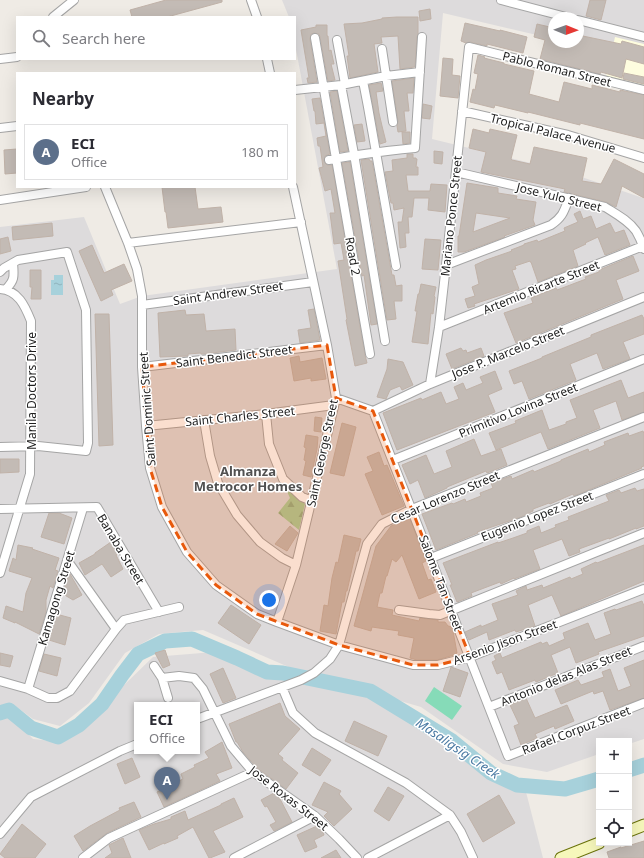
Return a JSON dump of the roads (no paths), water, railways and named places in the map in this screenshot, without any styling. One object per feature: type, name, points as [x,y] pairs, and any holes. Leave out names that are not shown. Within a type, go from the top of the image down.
[{"type":"street","points":[[54,16],[74,0]]},
{"type":"street","points":[[251,0],[257,16]]},
{"type":"street","points":[[501,0],[548,12]]},
{"type":"street","points":[[584,21],[644,36]]},
{"type":"street","points":[[333,159],[354,154],[415,148],[422,37]]},
{"type":"street","name":"Road 2","points":[[315,38],[333,159],[370,354]]},
{"type":"street","points":[[337,40],[385,341]]},
{"type":"street","name":"Pablo Roman Street","points":[[469,47],[644,90]]},
{"type":"street","name":"Mariano Ponce Street","points":[[430,384],[439,327],[469,47]]},
{"type":"street","points":[[382,49],[393,122]]},
{"type":"street","points":[[0,59],[16,54]]},
{"type":"street","points":[[267,60],[270,72]]},
{"type":"street","points":[[296,90],[343,85],[386,76],[420,72]]},
{"type":"street","points":[[363,81],[396,266]]},
{"type":"street","name":"Tropical Palace Avenue","points":[[462,111],[568,135],[644,158]]},
{"type":"street","points":[[0,128],[16,126]]},
{"type":"street","name":"Jose Yulo Street","points":[[456,172],[569,198],[605,208],[619,215],[629,223],[644,247]]},
{"type":"street","points":[[0,200],[79,188]]},
{"type":"street","name":"Saint Dominic Street","points":[[105,188],[137,269],[142,305],[142,367],[150,468],[162,507],[187,552],[216,585],[257,614],[308,634]]},
{"type":"street","name":"Saint George Street","points":[[276,622],[296,565],[335,401],[327,345],[293,188]]},
{"type":"street","points":[[446,265],[551,225],[558,220],[569,198]]},
{"type":"street","points":[[128,243],[301,222]]},
{"type":"street","name":"Artemio Ricarte Street","points":[[439,327],[644,247]]},
{"type":"street","points":[[0,272],[18,260],[68,249],[86,310],[88,443],[86,451],[31,446],[0,447]]},
{"type":"street","points":[[3,289],[11,284],[14,276],[13,263]]},
{"type":"street","name":"Saint Andrew Street","points":[[142,305],[313,282]]},
{"type":"street","name":"Manila Doctors Drive","points":[[0,573],[30,474],[31,446],[31,321],[26,308],[17,295],[3,289]]},
{"type":"street","name":"Jose P. Marcelo Street","points":[[373,411],[430,384],[644,298]]},
{"type":"street","name":"Saint Benedict Street","points":[[142,367],[327,345]]},
{"type":"street","name":"Primitivo Lovina Street","points":[[393,460],[644,359]]},
{"type":"street","points":[[335,401],[373,411]]},
{"type":"street","name":"Saint Charles Street","points":[[146,426],[266,414],[335,401]]},
{"type":"street","name":"Salome Tan Street","points":[[373,411],[508,756]]},
{"type":"street","points":[[266,414],[269,444],[283,479],[302,496],[312,501]]},
{"type":"street","name":"Cesar Lorenzo Street","points":[[200,718],[301,680],[314,674],[330,659],[339,645],[367,544],[382,524],[412,509],[644,417]]},
{"type":"street","points":[[204,420],[210,456],[218,483],[237,515],[260,542],[282,558],[296,565]]},
{"type":"street","name":"Eugenio Lopez Street","points":[[431,558],[644,474]]},
{"type":"street","name":"Banaba Street","points":[[0,509],[97,507],[158,612]]},
{"type":"street","name":"Kamagong Street","points":[[28,689],[83,508]]},
{"type":"street","points":[[399,610],[440,615],[644,533]]},
{"type":"street","points":[[67,560],[116,629]]},
{"type":"street","name":"Arsenio Jison Street","points":[[308,634],[339,645],[414,665],[438,665],[470,657],[644,589]]},
{"type":"street","points":[[0,681],[28,689],[48,698],[58,698],[70,691],[124,620],[179,607]]},
{"type":"street","name":"Antonio delas Alas Street","points":[[489,707],[644,646]]},
{"type":"street","points":[[154,666],[162,678],[168,698]]},
{"type":"street","name":"Jose Roxas Street","points":[[162,678],[179,676],[194,678],[203,689],[231,746],[253,772],[315,816],[357,858]]},
{"type":"street","points":[[282,687],[293,713],[315,733],[406,783],[450,815],[461,832],[473,858]]},
{"type":"street","name":"Rafael Corpuz Street","points":[[508,756],[644,703]]},
{"type":"street","points":[[0,834],[31,797],[134,745]]},
{"type":"street","points":[[83,858],[109,838],[253,772]]},
{"type":"street","points":[[368,858],[450,815]]},
{"type":"street","points":[[234,858],[315,816]]},
{"type":"street","points":[[632,830],[644,825]]},
{"type":"street","points":[[561,858],[596,844]]},
{"type":"water","points":[[54,275],[63,275],[63,295],[51,295],[51,280],[54,280]]},
{"type":"waterway","points":[[0,713],[9,710],[31,728],[58,737],[79,725],[102,704],[138,654],[165,641],[192,639],[267,672],[283,673],[370,691],[452,741],[491,773],[517,785],[565,789],[596,780]]},
{"type":"waterway","name":"Masaligsig Creek","points":[[632,769],[644,765]]},
{"type":"place","name":"ECI","points":[[167,800]]},
{"type":"district","name":"Almanza Metrocor Homes","points":[[248,478]]}]
